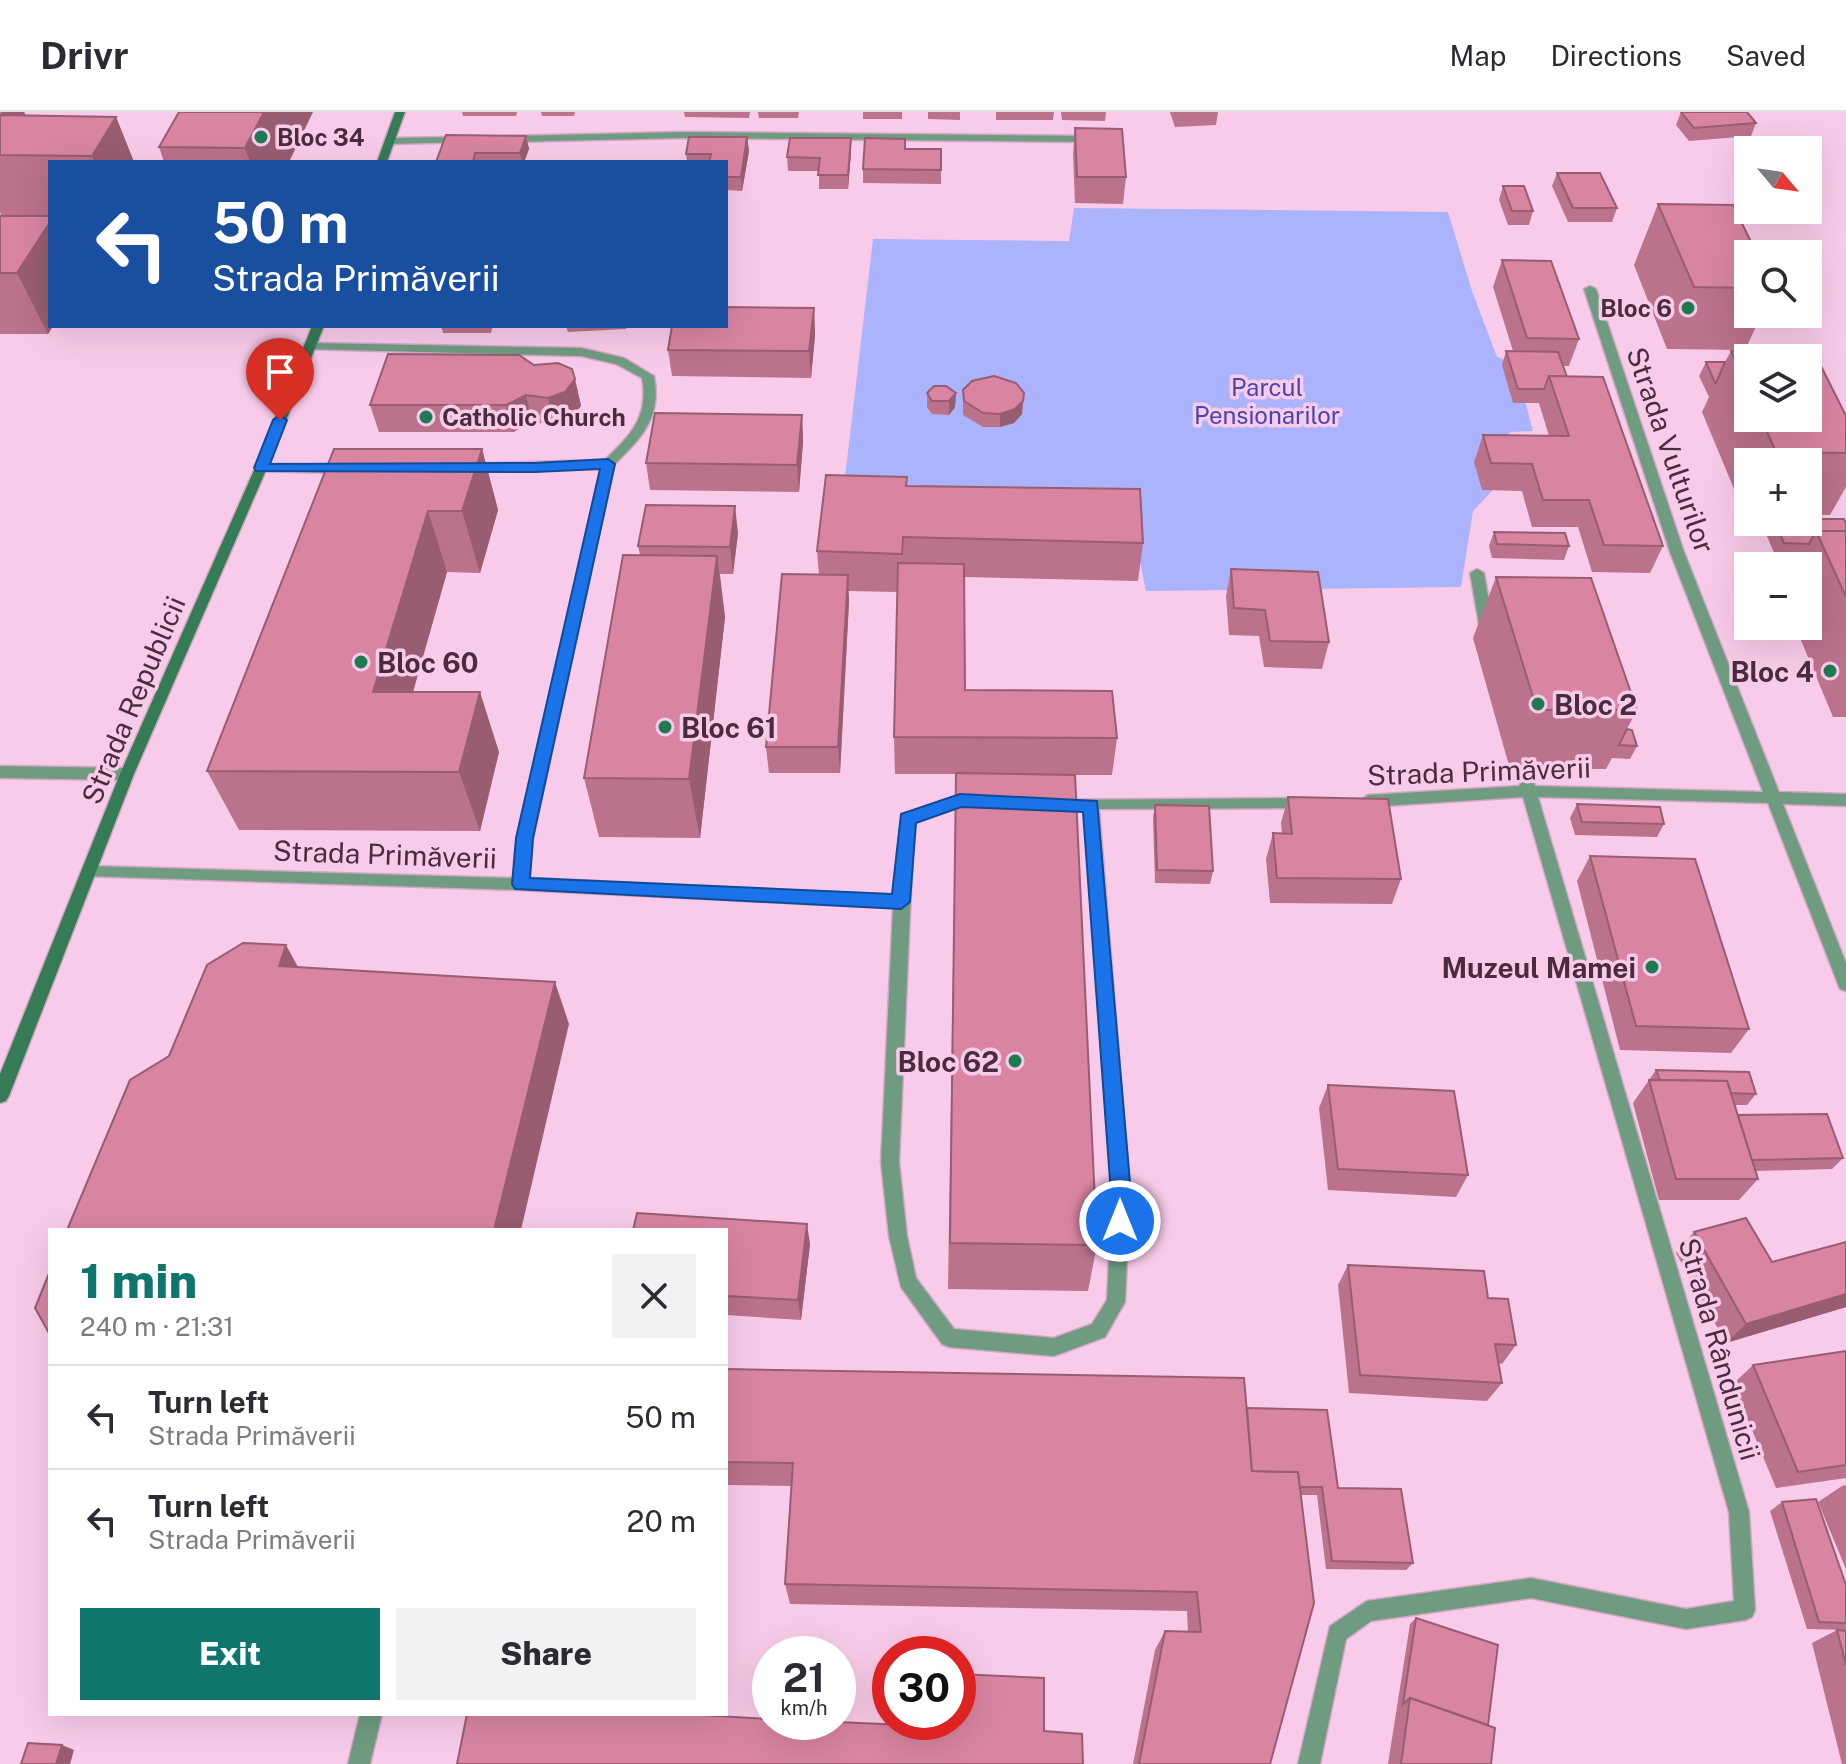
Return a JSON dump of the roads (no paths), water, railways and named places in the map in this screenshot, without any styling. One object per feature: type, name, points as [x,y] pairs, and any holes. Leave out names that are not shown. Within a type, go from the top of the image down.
[{"type":"main road","points":[[383,160],[400,112]]},
{"type":"main road","name":"Strada Republicii","points":[[0,1096],[127,774],[261,468],[317,328]]},
{"type":"street","points":[[498,139],[684,135],[1100,139]]},
{"type":"street","points":[[390,141],[467,140]]},
{"type":"street","name":"Strada Vulturilor","points":[[1590,289],[1677,552],[1846,984]]},
{"type":"street","points":[[310,347],[581,352],[620,361],[648,376],[653,396],[641,429],[608,464],[525,838],[521,884]]},
{"type":"street","points":[[452,468],[608,464]]},
{"type":"street","points":[[261,468],[365,469]]},
{"type":"street","points":[[1477,573],[1490,650]]},
{"type":"street","name":"Strada Rândunicii","points":[[1309,1764],[1337,1633],[1367,1611],[1531,1588],[1686,1619],[1745,1610],[1739,1512],[1513,735]]},
{"type":"street","points":[[0,772],[127,774]]},
{"type":"street","name":"Strada Primăverii","points":[[1359,801],[1530,791],[1846,800]]},
{"type":"street","points":[[989,802],[960,801],[907,819],[890,1162],[898,1236],[908,1281],[949,1338],[1054,1347],[1098,1331],[1116,1302],[1121,1194],[1091,806]]},
{"type":"street","name":"Strada Primăverii","points":[[1033,803],[1091,806],[1328,802]]},
{"type":"street","name":"Strada Primăverii","points":[[89,872],[521,884],[901,902]]},
{"type":"street","points":[[359,1764],[371,1716]]},
{"type":"place","name":"Bloc 34","points":[[261,137]]},
{"type":"place","name":"Bloc 6","points":[[1688,308]]},
{"type":"place","name":"Catholic Church","points":[[426,417]]},
{"type":"place","name":"Bloc 60","points":[[361,662]]},
{"type":"place","name":"Bloc 4","points":[[1830,671]]},
{"type":"place","name":"Bloc 2","points":[[1538,704]]},
{"type":"place","name":"Bloc 61","points":[[665,727]]},
{"type":"place","name":"Muzeul Mamei","points":[[1652,967]]},
{"type":"place","name":"Bloc 62","points":[[1015,1061]]},
{"type":"park label","name":"Parcul Pensionarilor","points":[[1267,401]]}]
